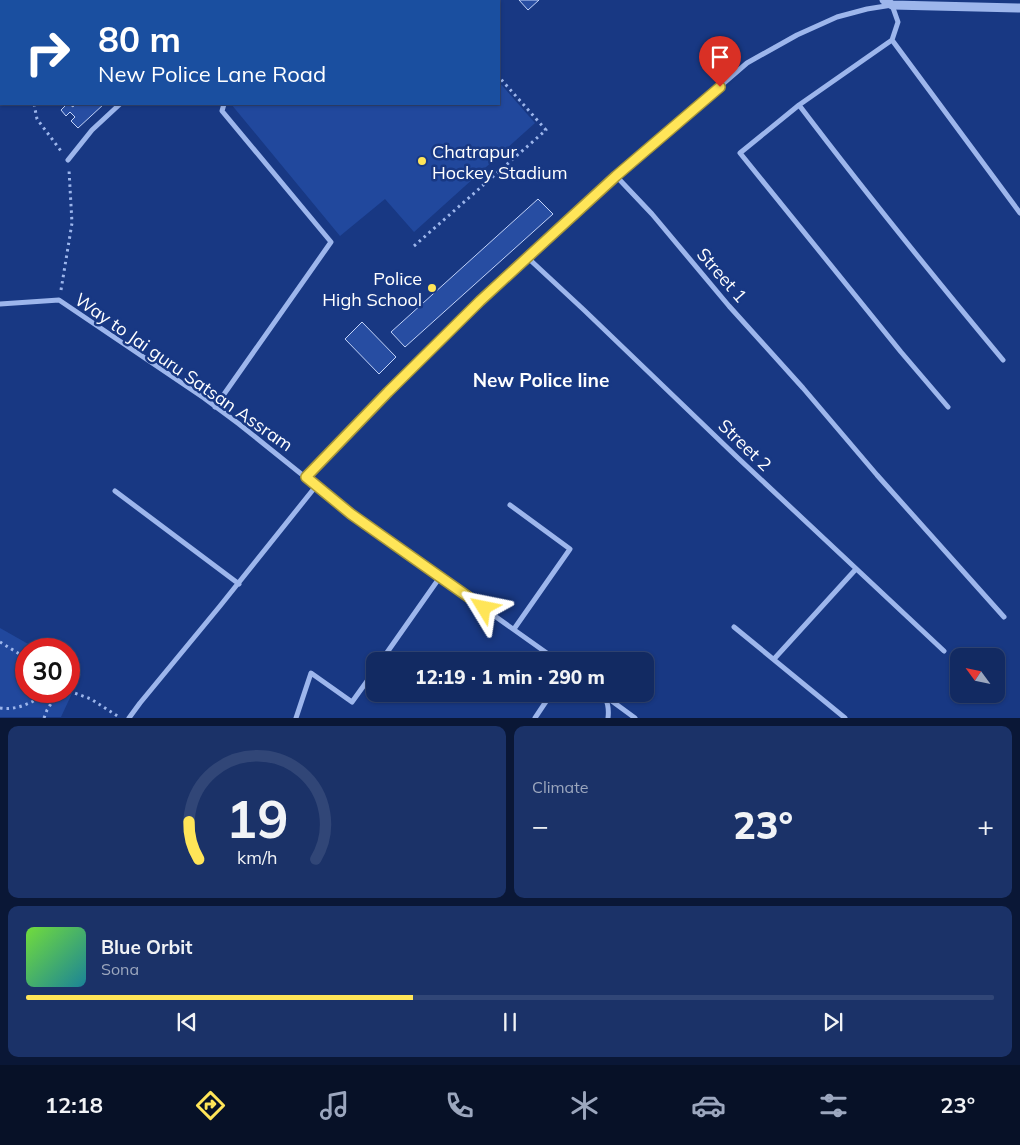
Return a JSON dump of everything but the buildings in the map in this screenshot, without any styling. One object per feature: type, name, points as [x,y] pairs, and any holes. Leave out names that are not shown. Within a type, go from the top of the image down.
[{"type":"street","points":[[884,0],[892,5],[898,22],[892,40],[799,106],[740,153],[901,352],[948,407]]},
{"type":"street","points":[[306,477],[480,301],[616,176],[748,63],[797,35],[837,17],[867,9],[892,5],[1020,8]]},
{"type":"street","points":[[892,40],[1020,213]]},
{"type":"street","points":[[68,160],[92,130],[119,105]]},
{"type":"street","points":[[215,407],[331,242],[222,111],[224,105]]},
{"type":"street","points":[[799,106],[859,184],[1003,360]]},
{"type":"street","name":"Street 1","points":[[616,176],[652,214],[877,475],[1004,617]]},
{"type":"street","name":"Street 2","points":[[528,258],[731,452],[944,651]]},
{"type":"street","name":"Way to Jai guru Satsan Assram","points":[[0,304],[59,300],[239,424],[351,514],[546,652]]},
{"type":"street","points":[[129,718],[239,584],[316,486]]},
{"type":"street","points":[[115,491],[239,584]]},
{"type":"street","points":[[510,505],[570,548],[514,629]]},
{"type":"street","points":[[774,659],[856,569]]},
{"type":"street","points":[[387,652],[440,577]]},
{"type":"street","points":[[734,628],[845,718]]},
{"type":"street","points":[[296,718],[312,673],[352,702],[366,683]]},
{"type":"street","points":[[535,718],[546,702]]},
{"type":"street","points":[[605,702],[608,718]]},
{"type":"street","points":[[613,702],[635,718]]},
{"type":"path","points":[[414,246],[546,130],[500,78]]},
{"type":"path","points":[[34,105],[37,119],[68,160],[72,223],[59,300]]},
{"type":"path","points":[[0,642],[15,651]]},
{"type":"path","points":[[80,695],[91,699],[120,718]]},
{"type":"path","points":[[0,708],[15,708],[31,703]]},
{"type":"path","points":[[44,718],[50,703]]},
{"type":"shaded area","name":"Chatrapur Hockey Stadium","points":[[500,83],[535,123],[414,232],[385,199],[340,236],[232,105],[500,105]]},
{"type":"shaded area","points":[[0,628],[18,638],[15,638],[15,703],[68,703],[61,717],[0,717]]},
{"type":"place","name":"Chatrapur Hockey Stadium","points":[[422,161]]},
{"type":"place","name":"Police High School","points":[[432,288]]},
{"type":"district","name":"New Police line","points":[[541,380]]},
{"type":"route","points":[[484,608],[351,514],[306,477],[480,301],[616,176],[720,87]]}]
